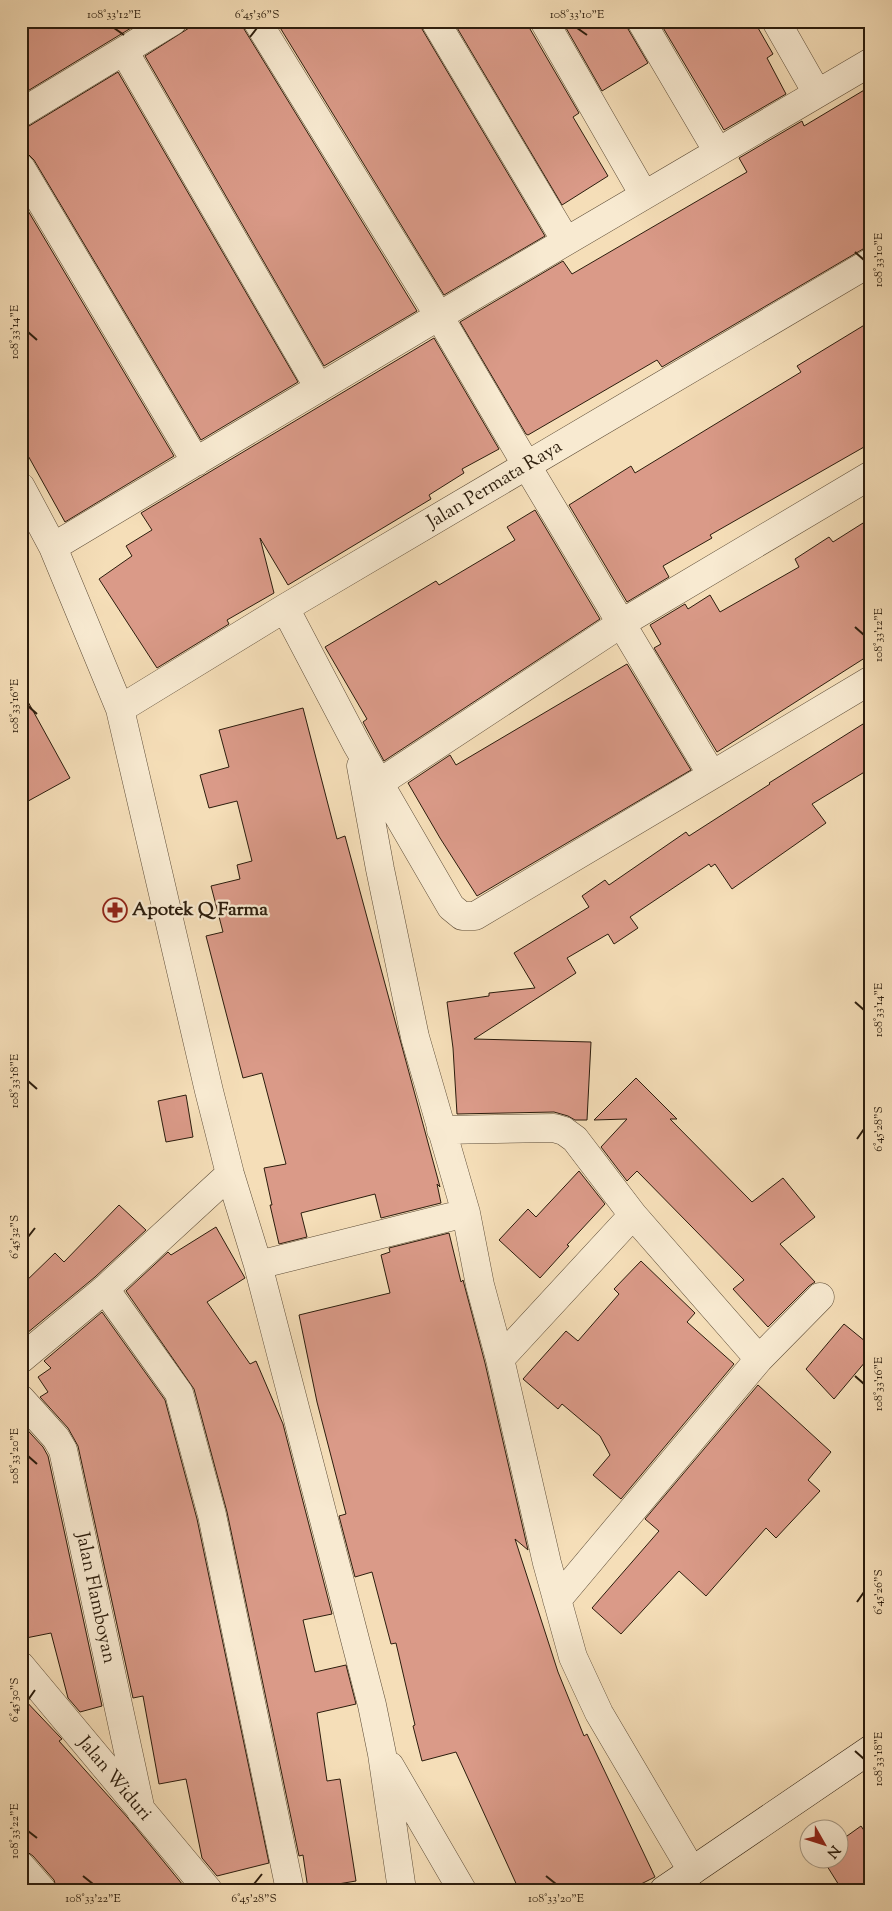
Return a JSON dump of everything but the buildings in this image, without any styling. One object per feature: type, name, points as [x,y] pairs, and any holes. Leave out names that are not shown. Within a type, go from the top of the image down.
[{"type":"street","points":[[21,113],[173,21]]},
{"type":"street","points":[[257,21],[439,316],[712,774]]},
{"type":"street","points":[[435,21],[566,241]]},
{"type":"street","points":[[544,21],[644,196]]},
{"type":"street","points":[[642,21],[718,152]]},
{"type":"street","points":[[776,21],[817,94]]},
{"type":"street","points":[[124,51],[319,388]]},
{"type":"street","points":[[53,547],[439,316],[871,62]]},
{"type":"street","points":[[21,168],[196,462]]},
{"type":"street","name":"Jalan Permata Raya","points":[[120,709],[285,608],[871,262]]},
{"type":"street","points":[[379,784],[622,623],[871,475]]},
{"type":"street","points":[[21,487],[53,547],[120,709],[209,1091],[230,1174],[258,1265],[372,1705],[382,1754],[402,1890]]},
{"type":"street","points":[[285,608],[379,784],[451,907],[462,916],[475,916],[871,680]]},
{"type":"street","points":[[357,745],[380,870],[415,1037],[440,1130],[466,1213],[480,1285],[500,1359],[546,1564],[573,1657],[599,1713],[692,1871]]},
{"type":"street","points":[[440,1130],[554,1128],[564,1131],[574,1139],[633,1215],[759,1359]]},
{"type":"street","points":[[21,1359],[105,1289],[230,1174]]},
{"type":"street","points":[[258,1265],[466,1213]]},
{"type":"street","points":[[500,1359],[633,1215]]},
{"type":"street","points":[[105,1289],[179,1393],[212,1515],[290,1890]]},
{"type":"street","points":[[557,1600],[759,1359],[820,1297]]},
{"type":"street","name":"Jalan Flamboyan","points":[[21,1399],[56,1438],[63,1450],[140,1811]]},
{"type":"street","name":"Jalan Widuri","points":[[21,1666],[140,1811],[208,1890]]},
{"type":"street","points":[[664,1890],[871,1749]]},
{"type":"street","points":[[382,1754],[462,1890]]},
{"type":"street","points":[[21,1866],[42,1890]]},
{"type":"place","name":"Apotek Q Farma","points":[[115,910]]}]
